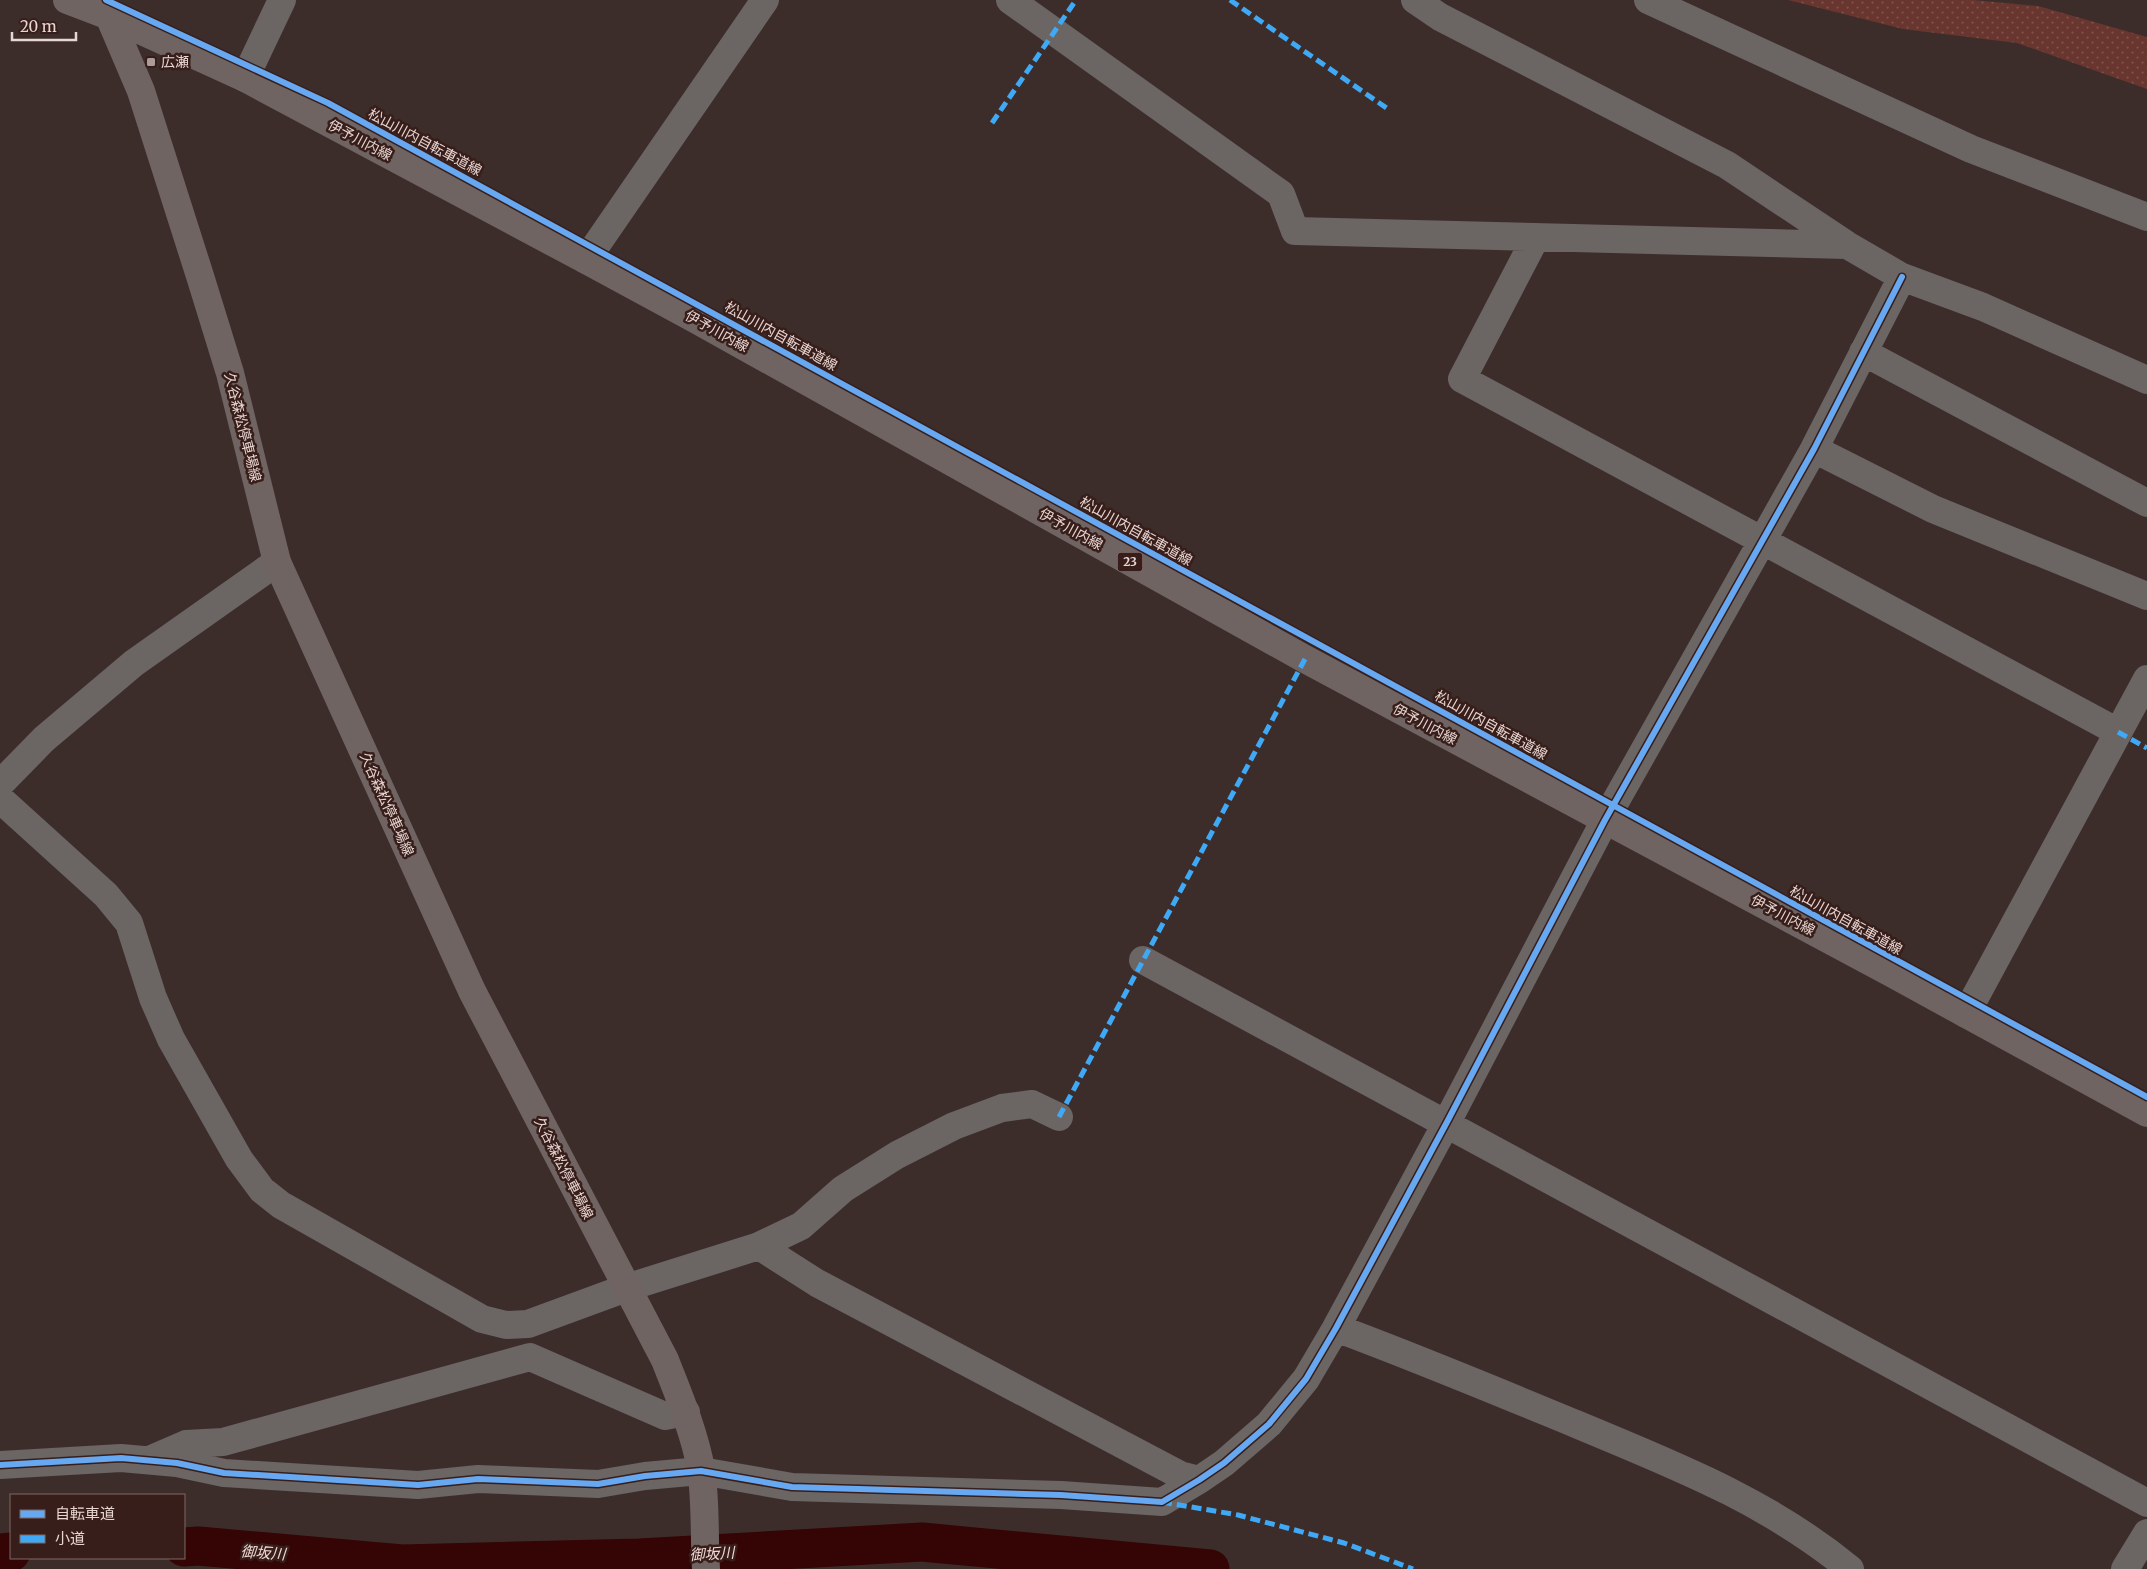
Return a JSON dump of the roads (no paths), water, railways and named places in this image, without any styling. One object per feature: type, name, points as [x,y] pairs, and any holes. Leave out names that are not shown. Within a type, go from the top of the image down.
[{"type":"main road","name":"伊予川内線","points":[[68,0],[108,8],[245,78],[586,260],[1304,659],[2147,1113]]},
{"type":"main road","name":"久谷森松停車場線","points":[[108,8],[141,91],[230,373],[277,562],[472,991],[665,1360],[686,1412],[695,1442],[702,1480],[706,1569]]},
{"type":"street","points":[[245,78],[282,0]]},
{"type":"street","points":[[586,260],[765,0]]},
{"type":"street","points":[[1010,0],[1281,194],[1295,231],[1847,245]]},
{"type":"street","points":[[1415,0],[1440,17],[1727,165],[1847,245],[1902,277],[1983,307],[2147,380]]},
{"type":"street","points":[[1648,0],[1971,149],[2147,217]]},
{"type":"street","points":[[1536,237],[1462,379],[2118,732]]},
{"type":"street","points":[[0,1465],[122,1458],[177,1463],[224,1472],[418,1484],[478,1479],[598,1484],[645,1476],[792,1488],[1042,1494],[1162,1502],[1199,1480],[1224,1463],[1269,1424],[1306,1379],[1336,1328],[1447,1122],[1605,820],[1814,449],[1902,277]]},
{"type":"street","points":[[1863,352],[2147,503]]},
{"type":"street","points":[[1814,449],[1933,509],[2147,596]]},
{"type":"street","points":[[0,784],[44,739],[134,663],[277,562]]},
{"type":"street","points":[[1966,1014],[2147,679]]},
{"type":"street","points":[[0,799],[106,894],[129,923],[153,998],[171,1039],[239,1160],[262,1190],[281,1205],[482,1318],[506,1325],[528,1324],[626,1288],[759,1246],[801,1226],[843,1189],[898,1155],[954,1126],[1002,1108],[1032,1104],[1059,1117]]},
{"type":"street","points":[[1143,960],[1447,1122],[2147,1502]]},
{"type":"street","points":[[759,1246],[835,1292],[1180,1475],[1199,1480]]},
{"type":"street","points":[[1336,1328],[1406,1354],[1717,1484],[1769,1512],[1807,1536],[1850,1569]]},
{"type":"street","points":[[147,1460],[186,1444],[223,1442],[530,1357],[665,1416],[686,1412]]},
{"type":"street","points":[[2125,1569],[2147,1534]]},
{"type":"waterway","name":"御坂川","points":[[185,1547],[198,1546],[402,1564],[640,1558],[922,1542],[1210,1569]]},
{"type":"waterway","name":"御坂川","points":[[0,1553],[10,1552]]},
{"type":"place","name":"広瀬","points":[[151,62]]}]
